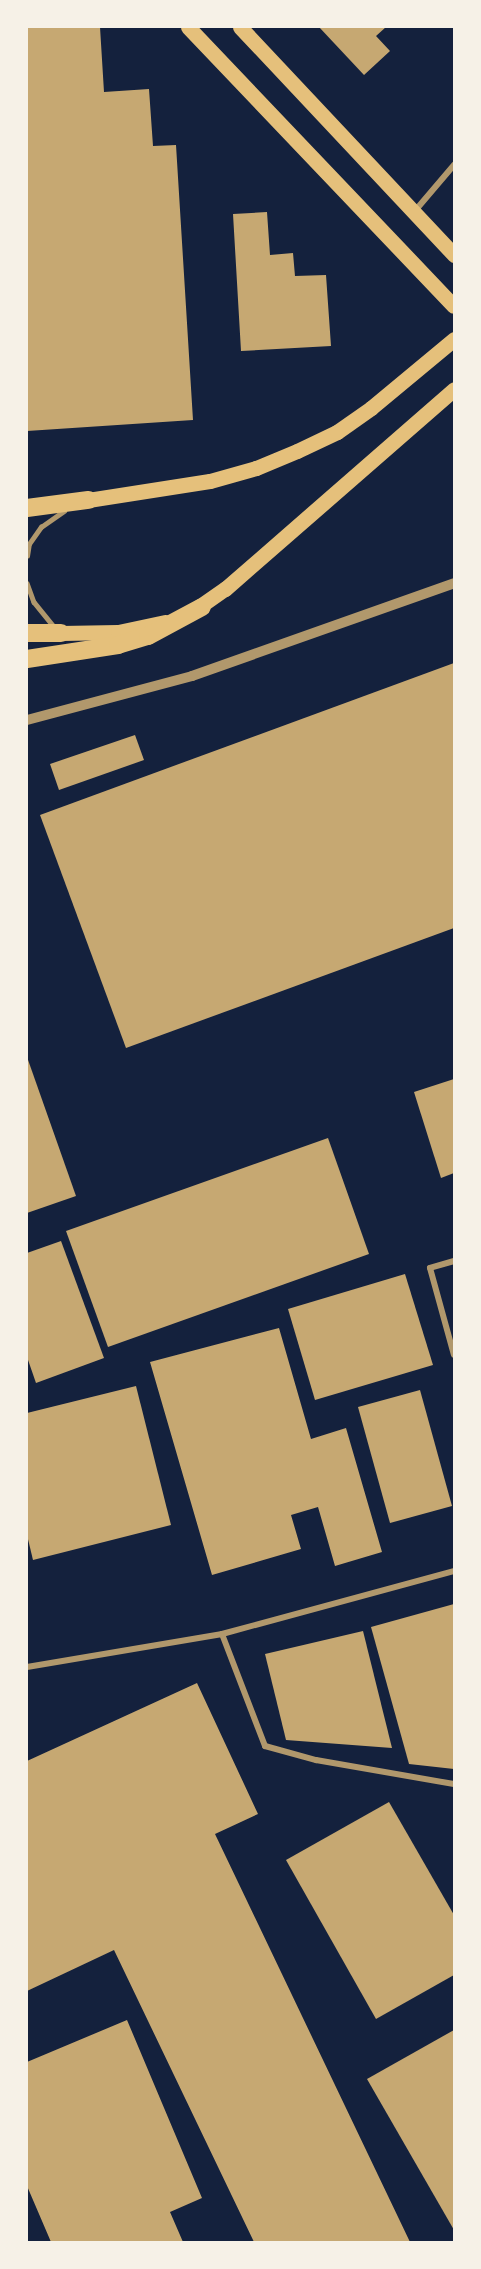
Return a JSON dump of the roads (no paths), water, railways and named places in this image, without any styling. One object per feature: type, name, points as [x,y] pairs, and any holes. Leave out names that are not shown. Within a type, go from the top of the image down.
[{"type":"highway","points":[[27,508],[88,500]]},
{"type":"highway","points":[[27,659],[118,645],[157,632],[202,607]]},
{"type":"highway","points":[[27,633],[61,633]]},
{"type":"main road","points":[[188,27],[454,306]]},
{"type":"main road","points":[[240,27],[454,255]]},
{"type":"main road","points":[[88,500],[210,481],[256,468],[297,452],[337,432],[371,408],[454,339]]},
{"type":"main road","points":[[61,633],[118,632],[144,628],[172,620],[202,607],[454,388]]},
{"type":"street","points":[[413,213],[454,165]]},
{"type":"street","points":[[27,720],[192,676],[454,583]]},
{"type":"street","points":[[454,1261],[430,1268],[454,1355]]},
{"type":"street","points":[[27,1666],[222,1634],[454,1571]]},
{"type":"street","points":[[222,1634],[265,1746],[316,1760],[454,1784]]},
{"type":"lane","points":[[27,556],[29,544],[41,527],[60,513],[88,500]]},
{"type":"lane","points":[[27,583],[34,602],[46,620],[61,633]]}]
